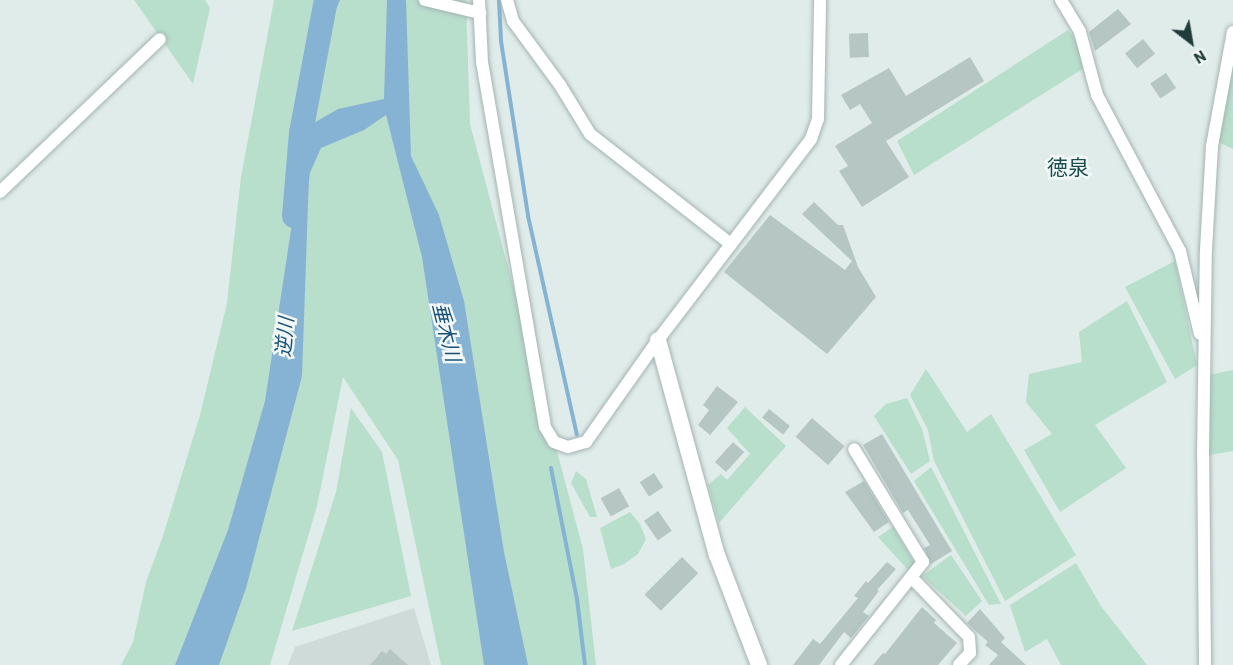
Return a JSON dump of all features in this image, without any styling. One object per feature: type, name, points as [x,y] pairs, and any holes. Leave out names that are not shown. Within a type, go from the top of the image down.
[{"type":"street","points":[[426,0],[477,8],[482,62],[545,427],[554,442],[568,447],[586,442],[658,340],[812,139],[818,119],[820,0]]},
{"type":"street","points":[[507,0],[513,21],[560,85],[590,134],[732,244]]},
{"type":"street","points":[[1061,0],[1080,32],[1097,95],[1180,251],[1204,354]]},
{"type":"street","points":[[1204,665],[1204,354],[1212,146],[1233,32]]},
{"type":"street","points":[[0,192],[160,39]]},
{"type":"street","points":[[658,340],[717,555],[759,665]]},
{"type":"street","points":[[848,663],[923,562],[854,449]]},
{"type":"street","points":[[911,577],[969,637],[970,653],[959,665]]},
{"type":"shaded area","points":[[414,608],[431,665],[288,665],[295,647]]},
{"type":"green space","points":[[134,0],[205,0],[210,8],[193,84]]},
{"type":"green space","points":[[274,0],[466,0],[470,124],[583,549],[596,665],[441,665],[398,460],[343,377],[317,506],[270,665],[121,665],[133,642],[146,582],[163,536],[200,415],[227,303],[241,177]]},
{"type":"green space","points":[[1068,30],[1077,42],[1084,68],[914,175],[897,141]]},
{"type":"green space","points":[[1231,68],[1233,69],[1233,149],[1218,142]]},
{"type":"green space","points":[[1175,261],[1197,365],[1175,379],[1125,287]]},
{"type":"green space","points":[[1127,301],[1167,382],[1095,425],[1126,468],[1060,512],[1024,450],[1052,434],[1026,402],[1029,374],[1082,362],[1079,332]]},
{"type":"green space","points":[[926,369],[967,432],[991,414],[1076,555],[1005,601],[934,461],[928,430],[910,395]]},
{"type":"green space","points":[[1233,370],[1233,451],[1203,456],[1204,376]]},
{"type":"green space","points":[[907,398],[922,429],[930,461],[911,474],[874,416],[886,404]]},
{"type":"green space","points":[[745,407],[786,446],[719,523],[708,485],[721,474],[727,480],[750,454],[727,428]]},
{"type":"green space","points":[[351,408],[382,452],[411,596],[292,631],[336,492]]},
{"type":"green space","points":[[931,467],[1001,604],[989,605],[914,481]]},
{"type":"green space","points":[[576,471],[586,479],[597,517],[590,517],[571,483]]},
{"type":"green space","points":[[630,512],[640,524],[646,539],[638,554],[624,564],[611,569],[600,528]]},
{"type":"green space","points":[[893,527],[915,564],[908,570],[878,537]]},
{"type":"green space","points":[[951,555],[982,601],[966,616],[922,576]]},
{"type":"green space","points":[[1076,563],[1101,606],[1147,665],[1061,665],[1047,639],[1025,652],[1010,605]]},
{"type":"water","name":"垂木川","points":[[326,0],[340,0],[330,23],[312,124],[338,109],[384,99],[387,0],[406,0],[411,156],[439,215],[464,301],[504,552],[528,665],[484,665],[422,257],[386,115],[364,130],[321,148],[309,175],[302,376],[246,588],[219,665],[175,665],[228,530],[265,401]]},
{"type":"building","points":[[1118,9],[1131,24],[1095,51],[1089,32]]},
{"type":"building","points":[[868,33],[869,57],[850,58],[849,34]]},
{"type":"building","points":[[1143,39],[1155,54],[1137,68],[1125,53]]},
{"type":"building","points":[[970,57],[984,81],[886,141],[909,177],[862,207],[839,171],[848,166],[835,146],[872,123],[860,104],[850,110],[841,95],[889,68],[906,96]]},
{"type":"building","points":[[1166,73],[1176,88],[1160,99],[1150,84]]},
{"type":"building","points":[[814,202],[838,225],[843,225],[858,267],[876,297],[827,354],[724,272],[770,215],[845,270],[852,261],[802,214]]},
{"type":"building","points":[[717,386],[738,402],[710,435],[698,425],[709,410],[703,405]]},
{"type":"building","points":[[769,409],[790,426],[783,435],[762,418]]},
{"type":"building","points":[[812,418],[844,446],[828,465],[796,437]]},
{"type":"building","points":[[882,434],[952,551],[931,564],[924,548],[930,545],[908,510],[903,513],[863,445]]},
{"type":"building","points":[[733,442],[744,452],[726,472],[715,462]]},
{"type":"building","points":[[654,473],[663,487],[649,497],[640,482]]},
{"type":"building","points":[[864,481],[889,522],[874,532],[845,492]]},
{"type":"building","points":[[619,488],[629,506],[611,517],[601,498]]},
{"type":"building","points":[[658,511],[672,531],[658,540],[644,521]]},
{"type":"building","points":[[682,557],[698,573],[661,611],[645,594]]},
{"type":"building","points":[[887,562],[896,569],[877,590],[879,591],[863,612],[869,616],[851,638],[844,632],[819,665],[793,665],[813,639],[820,644],[858,598],[854,596],[866,581],[868,583]]},
{"type":"building","points":[[922,607],[936,620],[934,623],[957,643],[938,665],[873,665],[883,653],[885,654]]},
{"type":"building","points":[[980,609],[1005,638],[1001,642],[1026,665],[989,665],[998,655],[985,645],[988,642],[967,623]]},
{"type":"building","points":[[390,649],[408,665],[370,665],[382,651],[386,654]]},
{"type":"waterway","name":"逆川","points":[[294,216],[301,133],[326,0]]},
{"type":"waterway","points":[[499,0],[501,41],[528,216],[577,435]]},
{"type":"waterway","points":[[551,468],[577,599],[585,665]]},
{"type":"district","name":"徳泉","points":[[1068,167]]}]
